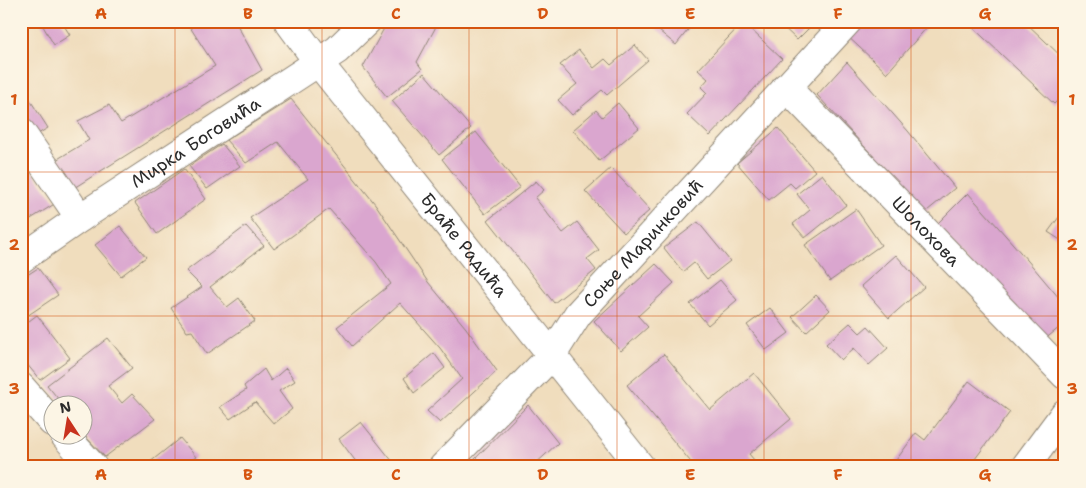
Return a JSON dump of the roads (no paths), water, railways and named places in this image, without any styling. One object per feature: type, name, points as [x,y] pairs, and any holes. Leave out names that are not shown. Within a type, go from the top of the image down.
[{"type":"street","name":"Браће Радића","points":[[288,21],[318,62],[641,467]]},
{"type":"street","name":"Мирка Боговића","points":[[21,259],[80,218],[337,50],[367,21]]},
{"type":"street","name":"Соње Маринковић","points":[[443,467],[552,355],[578,314],[848,21]]},
{"type":"street","name":"Шолохова","points":[[786,87],[1065,375]]},
{"type":"street","points":[[21,132],[80,218]]},
{"type":"street","points":[[21,387],[42,411]]},
{"type":"street","points":[[1025,467],[1065,412]]},
{"type":"street","points":[[74,446],[93,467]]}]
